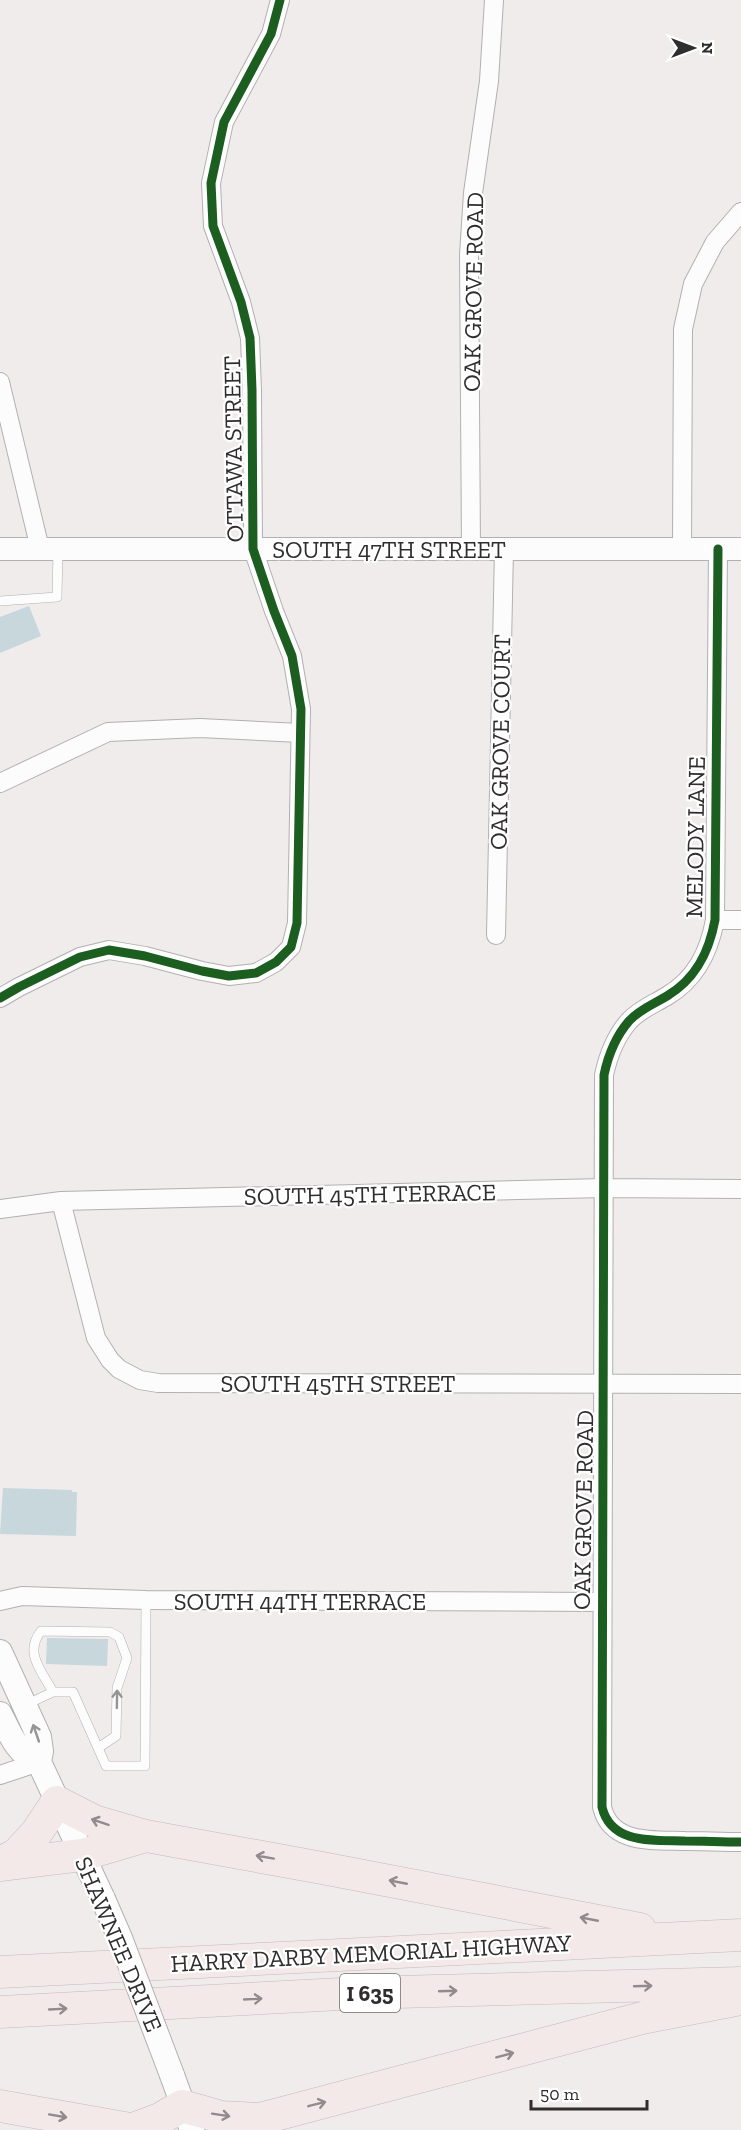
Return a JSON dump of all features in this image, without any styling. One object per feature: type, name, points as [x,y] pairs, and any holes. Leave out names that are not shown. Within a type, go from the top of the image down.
[{"type":"highway","points":[[0,1864],[17,1854],[37,1832],[57,1802],[94,1821],[146,1836],[688,1938]]},
{"type":"highway","points":[[0,1864],[82,1855],[146,1836]]},
{"type":"highway","name":"HARRY DARBY MEMORIAL HIGHWAY","points":[[0,1971],[741,1935]]},
{"type":"highway","name":"HARRY DARBY MEMORIAL HIGHWAY","points":[[0,2012],[360,1993],[741,1983]]},
{"type":"highway","points":[[0,2106],[134,2129],[160,2119],[221,2117],[256,2124],[642,2019],[741,1999]]},
{"type":"main road","name":"SHAWNEE DRIVE","points":[[0,1652],[39,1737],[41,1751],[39,1762],[103,1899],[141,1990],[187,2118]]},
{"type":"main road","name":"SHAWNEE DRIVE","points":[[0,1714],[17,1747],[27,1758],[39,1762]]},
{"type":"street","name":"OTTAWA STREET","points":[[0,998],[80,957],[109,950],[229,976],[256,973],[276,962],[291,947],[297,923],[302,709],[292,656],[253,549],[250,338],[241,302],[213,226],[211,183],[224,122],[271,34],[280,0]]},
{"type":"street","name":"OAK GROVE ROAD","points":[[471,549],[469,255],[473,193],[489,81],[494,0]]},
{"type":"street","points":[[682,550],[683,329],[693,285],[715,242],[741,212]]},
{"type":"street","points":[[0,382],[49,549]]},
{"type":"street","name":"SOUTH 47TH STREET","points":[[0,549],[741,549]]},
{"type":"street","name":"OAK GROVE COURT","points":[[496,935],[504,549]]},
{"type":"street","name":"MELODY LANE","points":[[604,1188],[604,1075],[617,1038],[629,1021],[644,1008],[669,995],[692,976],[707,950],[715,920],[718,549]]},
{"type":"street","points":[[0,783],[108,732],[200,729],[300,733]]},
{"type":"street","points":[[715,920],[741,920]]},
{"type":"street","name":"OAK GROVE ROAD","points":[[604,1188],[602,1807],[604,1815],[614,1829],[639,1840],[741,1842]]},
{"type":"street","name":"SOUTH 45TH TERRACE","points":[[0,1209],[61,1201],[604,1188],[741,1189]]},
{"type":"street","name":"SOUTH 45TH STREET","points":[[61,1201],[96,1338],[118,1369],[140,1380],[158,1383],[741,1384]]},
{"type":"street","name":"SOUTH 44TH TERRACE","points":[[0,1601],[22,1596],[146,1600],[601,1602]]},
{"type":"street","points":[[0,1775],[39,1762]]},
{"type":"lane","points":[[0,601],[57,597],[49,549]]},
{"type":"lane","points":[[25,1705],[53,1692],[73,1692],[106,1766],[145,1766],[146,1600]]},
{"type":"lane","points":[[53,1692],[33,1656],[34,1641],[41,1631],[110,1632],[119,1637],[127,1658],[117,1688],[116,1736],[98,1748]]},
{"type":"building","points":[[29,606],[41,636],[0,653],[0,617]]},
{"type":"building","points":[[3,1488],[77,1492],[76,1536],[0,1534]]},
{"type":"building","points":[[47,1638],[108,1639],[107,1666],[46,1664]]},
{"type":"cycle path","points":[[0,998],[80,957],[109,950],[229,976],[256,973],[276,962],[291,947],[297,923],[301,709],[292,656],[253,549],[250,338],[241,302],[213,226],[211,183],[224,122],[271,34],[280,0]]},
{"type":"cycle path","points":[[718,549],[715,920],[700,964],[677,989],[642,1010],[629,1021],[613,1046],[604,1075],[602,1807],[614,1828],[635,1838],[660,1841],[741,1842]]}]
